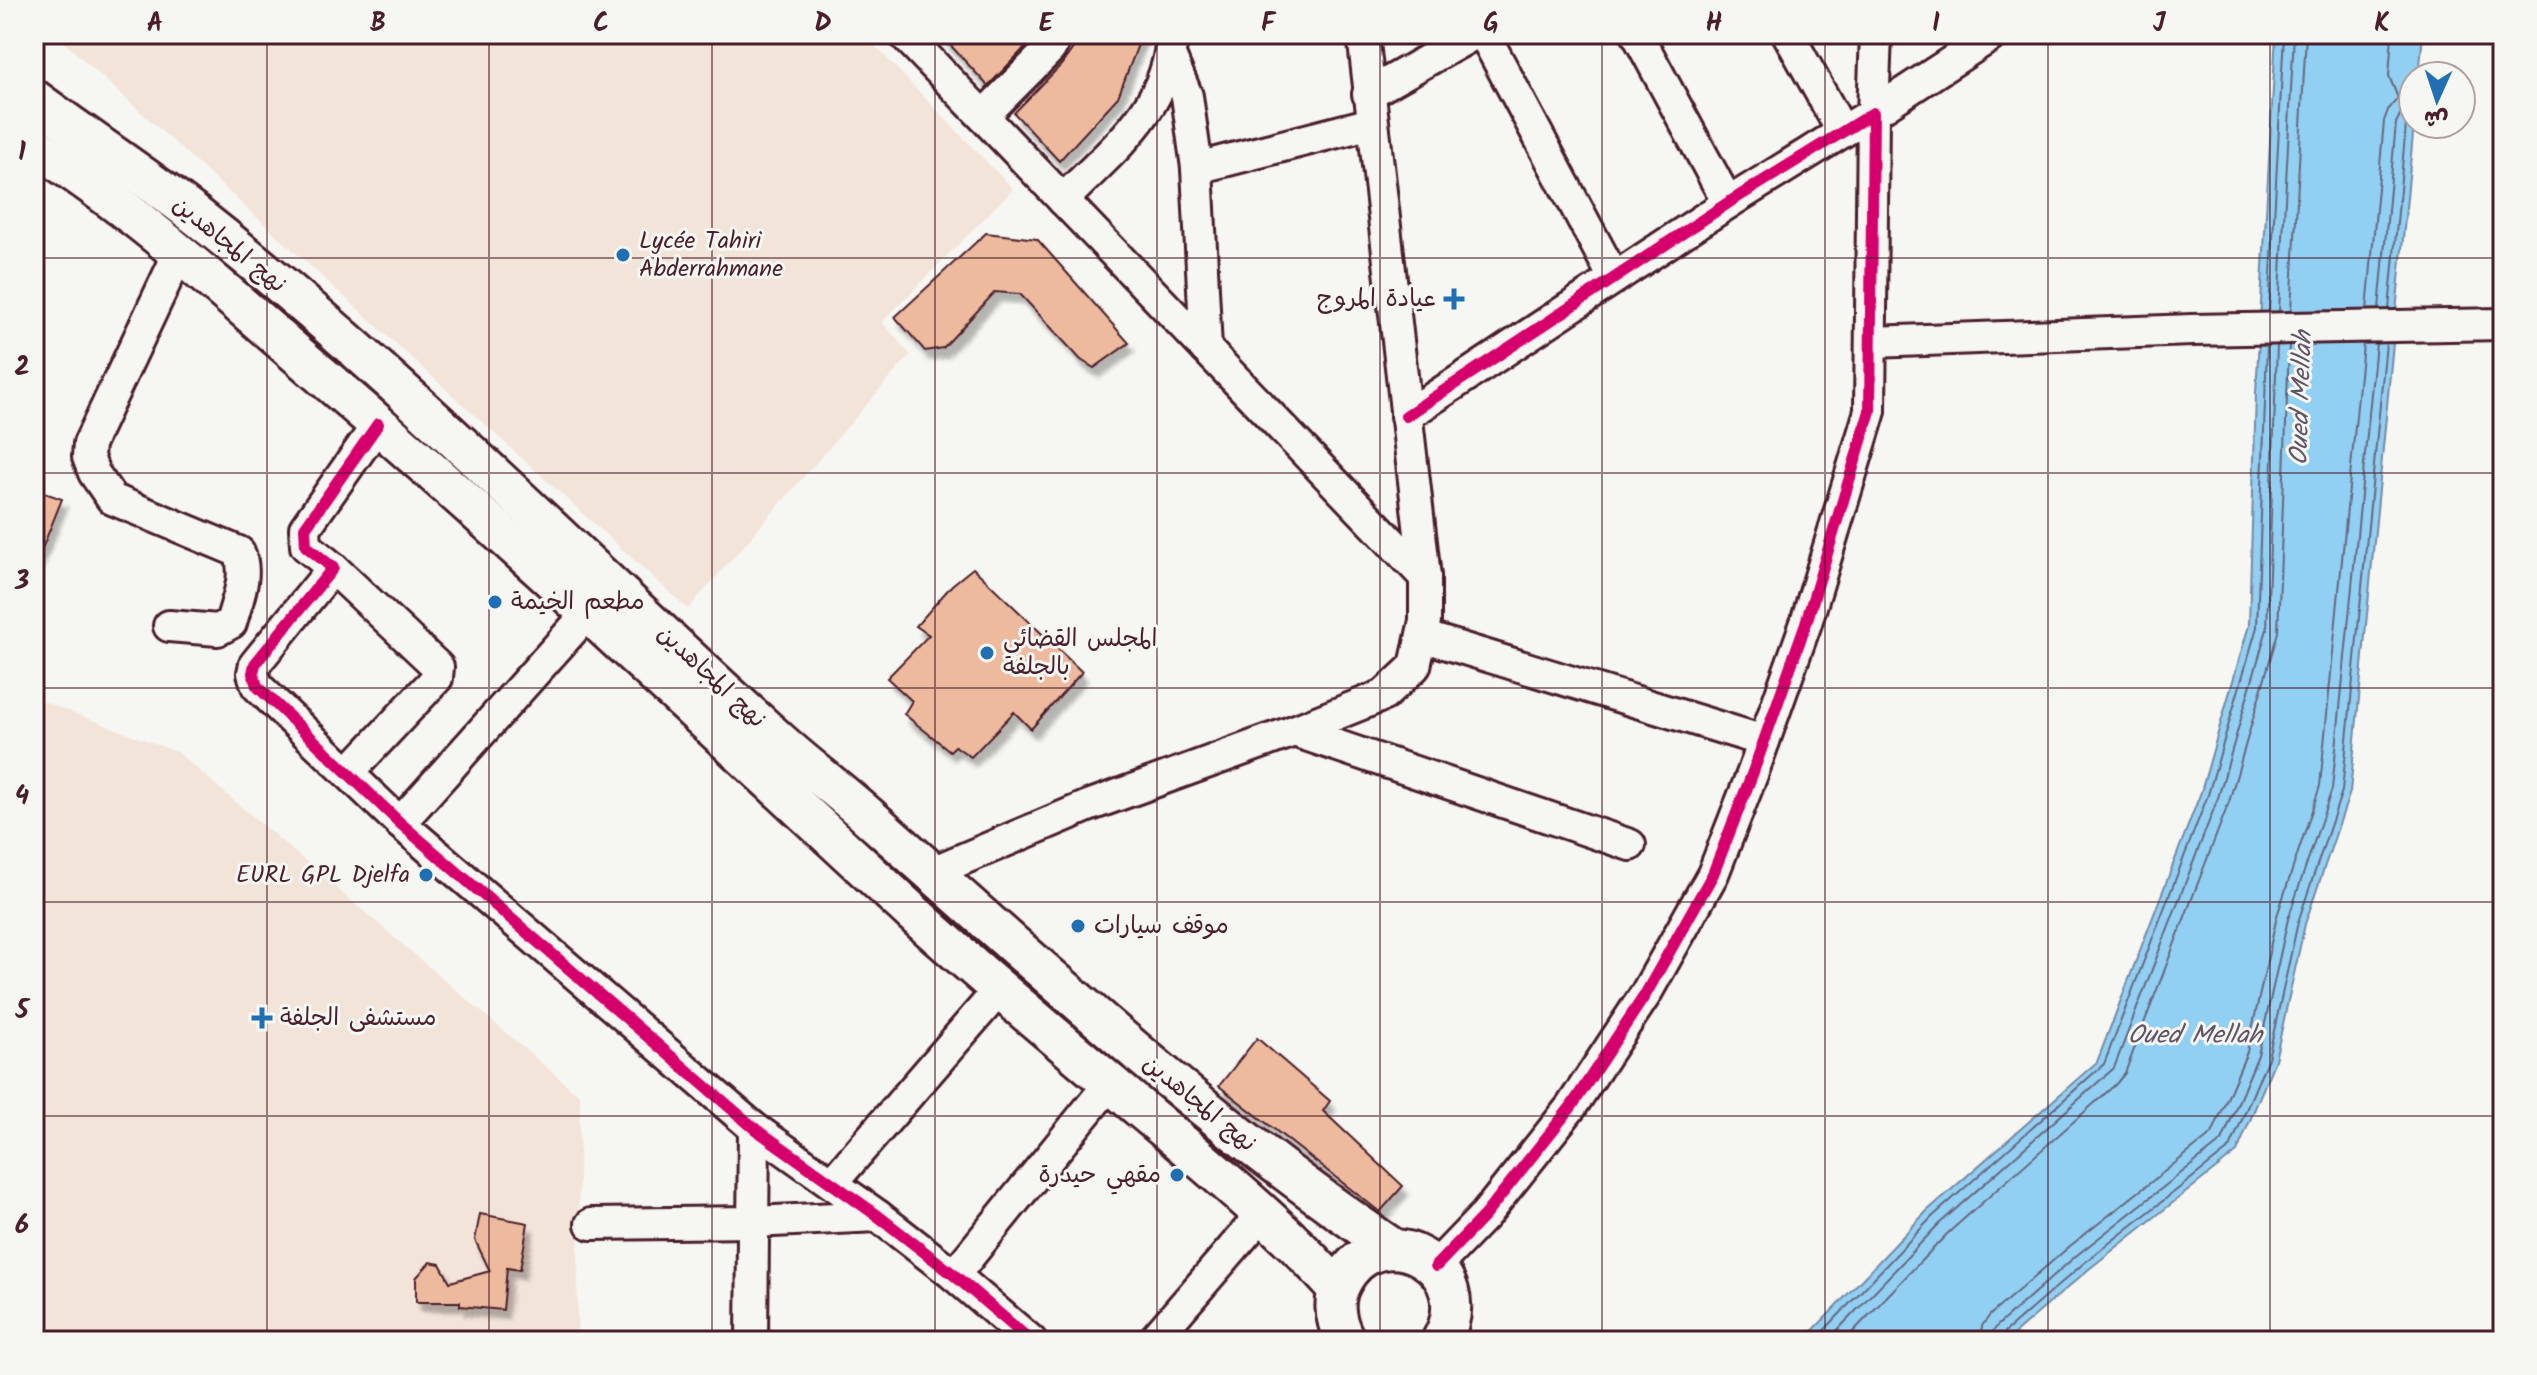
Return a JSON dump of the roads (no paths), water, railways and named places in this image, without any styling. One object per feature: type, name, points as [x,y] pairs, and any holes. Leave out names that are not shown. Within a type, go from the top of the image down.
[{"type":"main road","name":"نهج المجاهدين","points":[[34,99],[195,215],[331,329],[563,538],[782,743],[869,816],[1148,1064],[1318,1198],[1394,1249],[1409,1251],[1436,1266]]},
{"type":"main road","name":"نهج المجاهدين","points":[[34,146],[179,253],[378,424],[488,521],[998,991],[1263,1213],[1308,1255],[1337,1324]]},
{"type":"main road","points":[[1337,1324],[1346,1273],[1359,1260],[1376,1252],[1394,1249]]},
{"type":"main road","points":[[1436,1266],[1445,1279],[1451,1330]]},
{"type":"street","points":[[904,34],[1425,577]]},
{"type":"street","points":[[983,116],[1050,49],[1058,34]]},
{"type":"street","points":[[930,873],[1088,806],[1384,695],[1415,666],[1425,621],[1425,577],[1363,34]]},
{"type":"street","points":[[1197,168],[1370,109],[1474,34]]},
{"type":"street","points":[[1484,34],[1614,278]]},
{"type":"street","points":[[1637,34],[1728,203]]},
{"type":"street","points":[[1788,34],[1842,131]]},
{"type":"street","points":[[1436,1266],[1485,1215],[1571,1107],[1645,995],[1713,874],[1764,741],[1806,623],[1870,411],[1876,34]]},
{"type":"street","points":[[1406,416],[1728,203],[1994,34]]},
{"type":"street","points":[[1063,200],[1147,113],[1171,46]]},
{"type":"street","points":[[1171,46],[1187,96],[1197,168],[1206,349]]},
{"type":"street","points":[[169,626],[218,630],[231,623],[244,574],[244,563],[239,552],[112,499],[94,473],[88,457],[89,444],[179,253]]},
{"type":"street","points":[[1873,342],[2192,330],[2503,324]]},
{"type":"street","points":[[348,773],[437,678],[439,672],[438,667],[306,546],[305,528],[378,424]]},
{"type":"street","points":[[333,568],[255,664],[253,673],[257,686],[400,823],[754,1128],[878,1216],[1031,1341]]},
{"type":"street","points":[[400,823],[587,614]]},
{"type":"street","points":[[1422,636],[1764,741]]},
{"type":"street","points":[[1294,731],[1630,845]]},
{"type":"street","points":[[832,1183],[998,991]]},
{"type":"street","points":[[954,1275],[1110,1083]]},
{"type":"street","points":[[752,1341],[754,1128]]},
{"type":"street","points":[[1153,1341],[1263,1213]]},
{"type":"street","points":[[591,1224],[752,1222],[878,1216]]},
{"type":"water","name":"Oued Mellah","points":[[2276,34],[2423,34],[2421,60],[2397,60],[2397,140],[2412,140],[2350,792],[2305,924],[2275,1060],[2237,1152],[2089,1269],[2006,1341],[1803,1341],[1927,1211],[2097,1062],[2201,792],[2249,625],[2256,393]]},
{"type":"place","name":"Lycée Tahiri Abderrahmane","points":[[623,255]]},
{"type":"place","name":"عيادة المروج","points":[[1454,299]]},
{"type":"place","name":"مطعم الخيمة","points":[[495,602]]},
{"type":"place","name":"المجلس القضائي بالجلفة","points":[[987,653]]},
{"type":"place","name":"EURL GPL Djelfa","points":[[426,875]]},
{"type":"place","name":"موقف سيارات","points":[[1078,926]]},
{"type":"place","name":"مستشفى الجلفة","points":[[262,1018]]},
{"type":"place","name":"مقهي حيدرة","points":[[1177,1175]]}]
